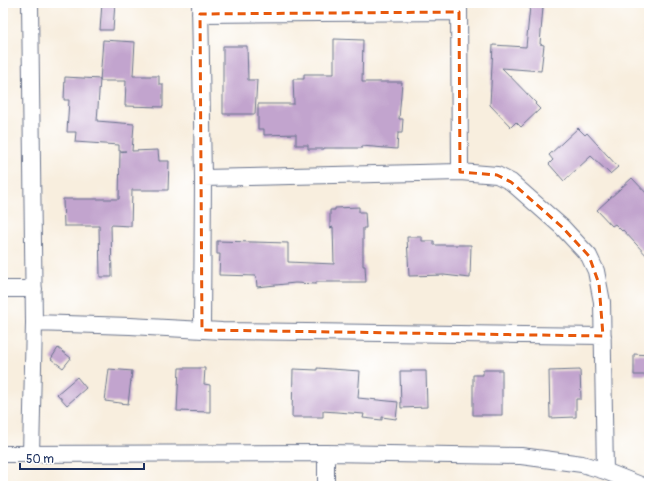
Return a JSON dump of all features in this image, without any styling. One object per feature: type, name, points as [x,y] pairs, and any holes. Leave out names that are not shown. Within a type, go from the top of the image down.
[{"type":"street","points":[[30,3],[34,289],[31,454]]},
{"type":"street","points":[[202,330],[203,178],[200,8],[459,8],[460,172]]},
{"type":"street","points":[[203,178],[460,172],[497,175],[511,182],[562,227],[589,256],[596,271],[601,296],[603,336],[605,471]]},
{"type":"street","points":[[3,289],[34,289]]},
{"type":"street","points":[[34,323],[202,330],[603,336]]},
{"type":"street","points":[[326,453],[326,486]]},
{"type":"street","points":[[3,454],[326,453],[521,456],[568,461],[605,471],[643,486]]},
{"type":"highlighted area","points":[[459,12],[460,172],[497,175],[511,182],[562,227],[589,256],[599,284],[603,336],[202,330],[200,14]]},
{"type":"building","points":[[102,3],[115,3],[113,30],[100,30]]},
{"type":"building","points":[[530,6],[543,7],[540,44],[544,45],[541,71],[502,68],[540,109],[521,127],[516,122],[511,127],[490,105],[493,45],[526,47]]},
{"type":"building","points":[[334,39],[363,40],[362,82],[402,82],[399,119],[403,119],[402,133],[398,133],[397,149],[362,146],[362,148],[308,149],[308,145],[296,145],[296,134],[264,135],[264,129],[258,129],[258,104],[294,104],[293,79],[304,79],[304,74],[334,74]]},
{"type":"building","points":[[103,40],[135,42],[133,76],[159,76],[159,84],[163,84],[163,107],[125,106],[126,81],[100,81]]},
{"type":"building","points":[[223,46],[247,46],[248,80],[257,80],[255,114],[223,114]]},
{"type":"building","points":[[65,77],[100,79],[97,121],[134,124],[132,151],[158,150],[159,161],[169,161],[168,190],[132,190],[131,226],[111,225],[112,277],[100,277],[99,226],[64,226],[63,199],[119,199],[120,152],[126,151],[119,151],[119,145],[75,142],[76,132],[67,132],[69,100],[64,100]]},
{"type":"building","points":[[578,128],[585,135],[587,133],[618,167],[610,174],[591,156],[564,181],[549,164],[553,160],[549,155]]},
{"type":"building","points":[[632,178],[649,196],[649,258],[623,230],[622,231],[615,224],[612,226],[597,210]]},
{"type":"building","points":[[359,207],[359,212],[365,212],[366,228],[363,228],[363,266],[365,266],[366,282],[316,282],[316,284],[295,283],[257,287],[256,276],[219,275],[220,254],[217,254],[217,241],[288,243],[288,262],[334,264],[333,227],[330,228],[330,210],[335,210],[335,208]]},
{"type":"building","points":[[407,237],[422,237],[422,241],[434,241],[434,245],[471,245],[470,278],[444,275],[409,276]]},
{"type":"building","points":[[58,348],[71,358],[63,368],[51,359]]},
{"type":"building","points":[[634,354],[649,355],[649,375],[634,375]]},
{"type":"building","points":[[179,368],[205,368],[204,384],[210,385],[210,412],[177,411]]},
{"type":"building","points":[[317,368],[360,371],[358,398],[398,402],[396,419],[382,417],[382,420],[363,418],[364,414],[323,411],[323,417],[292,417],[293,369],[317,370]]},
{"type":"building","points":[[109,369],[132,371],[128,404],[105,401]]},
{"type":"building","points":[[483,370],[502,370],[502,415],[473,415],[473,375],[483,375]]},
{"type":"building","points":[[580,370],[581,399],[576,399],[576,417],[550,418],[549,371]]},
{"type":"building","points":[[400,371],[426,371],[427,407],[401,408]]},
{"type":"building","points":[[77,377],[86,388],[67,405],[57,394]]}]
